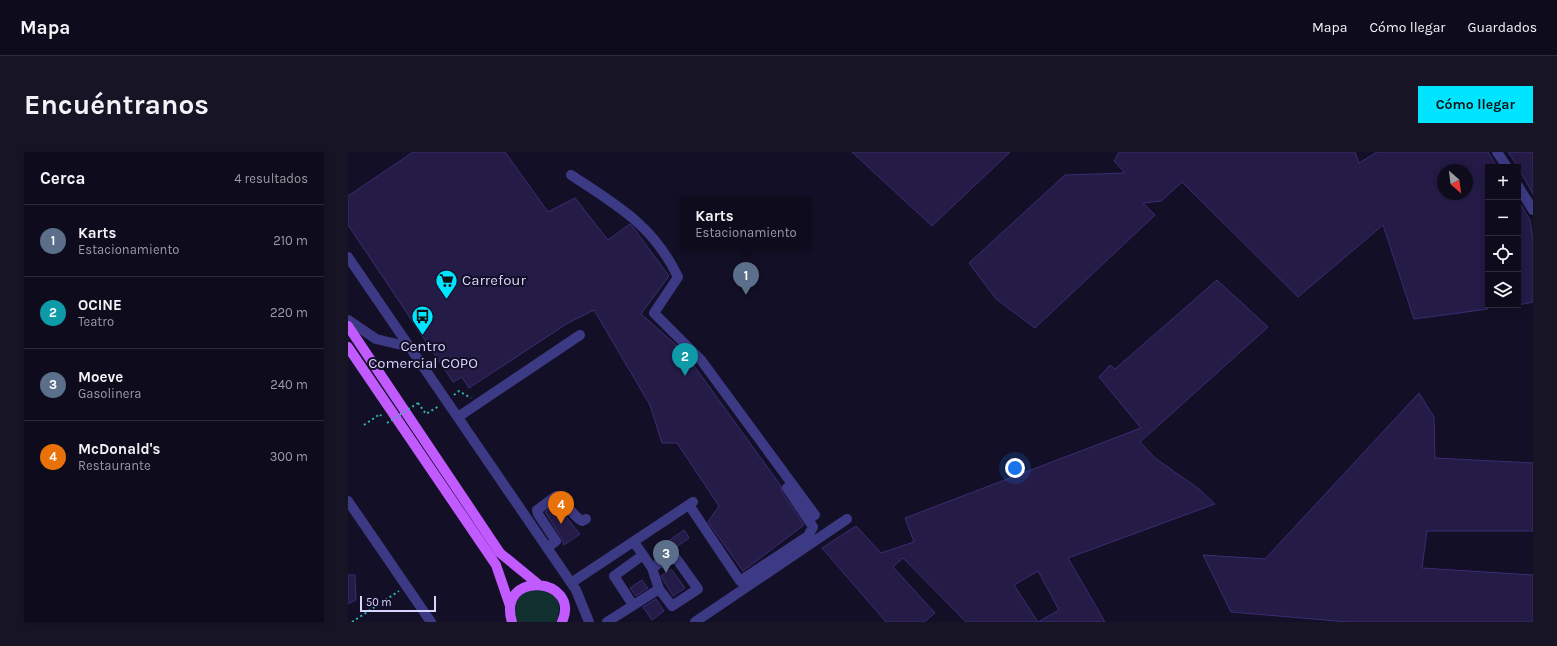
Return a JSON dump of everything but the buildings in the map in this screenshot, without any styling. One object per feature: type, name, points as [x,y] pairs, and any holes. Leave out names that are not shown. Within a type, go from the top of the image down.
[{"type":"main road","points":[[348,326],[500,553],[538,584],[553,589],[559,595],[564,606],[563,621]]},
{"type":"main road","points":[[348,346],[496,565],[510,606],[512,622]]},
{"type":"main road","points":[[510,606],[514,597],[520,590],[528,585],[538,584]]},
{"type":"street","points":[[1498,152],[1505,164]]},
{"type":"street","points":[[571,175],[616,204],[642,225],[668,256],[678,277],[654,313],[701,360],[815,515],[810,518]]},
{"type":"street","points":[[1521,191],[1533,210]]},
{"type":"street","points":[[348,257],[572,583],[588,622]]},
{"type":"street","points":[[348,320],[376,339],[410,347]]},
{"type":"street","points":[[458,417],[580,335]]},
{"type":"street","points":[[572,583],[691,503],[740,581],[808,536],[813,527],[757,443],[758,439]]},
{"type":"street","points":[[547,548],[556,541],[538,514],[540,506],[556,496],[560,497],[572,515],[582,521],[586,519]]},
{"type":"street","points":[[348,501],[431,622]]},
{"type":"street","points":[[695,622],[847,519]]},
{"type":"street","points":[[634,542],[652,568],[659,589],[672,606],[698,589],[673,554],[652,568]]},
{"type":"street","points":[[633,605],[614,576],[643,555]]},
{"type":"street","points":[[607,622],[659,589]]},
{"type":"path","points":[[387,423],[418,403],[426,414],[434,408]]},
{"type":"path","points":[[364,425],[380,414]]},
{"type":"path","points":[[352,622],[406,586]]},
{"type":"green space","points":[[539,588],[551,594],[557,600],[559,609],[557,622],[518,622],[515,615],[516,602],[526,592]]},
{"type":"place","name":"Karts","points":[[746,295]]},
{"type":"place","name":"Carrefour","points":[[447,300]]},
{"type":"place","name":"Centro Comercial COPO","points":[[423,336]]},
{"type":"place","name":"OCINE","points":[[685,376]]},
{"type":"place","name":"McDonald's","points":[[561,524]]},
{"type":"place","name":"Moeve","points":[[666,573]]}]
